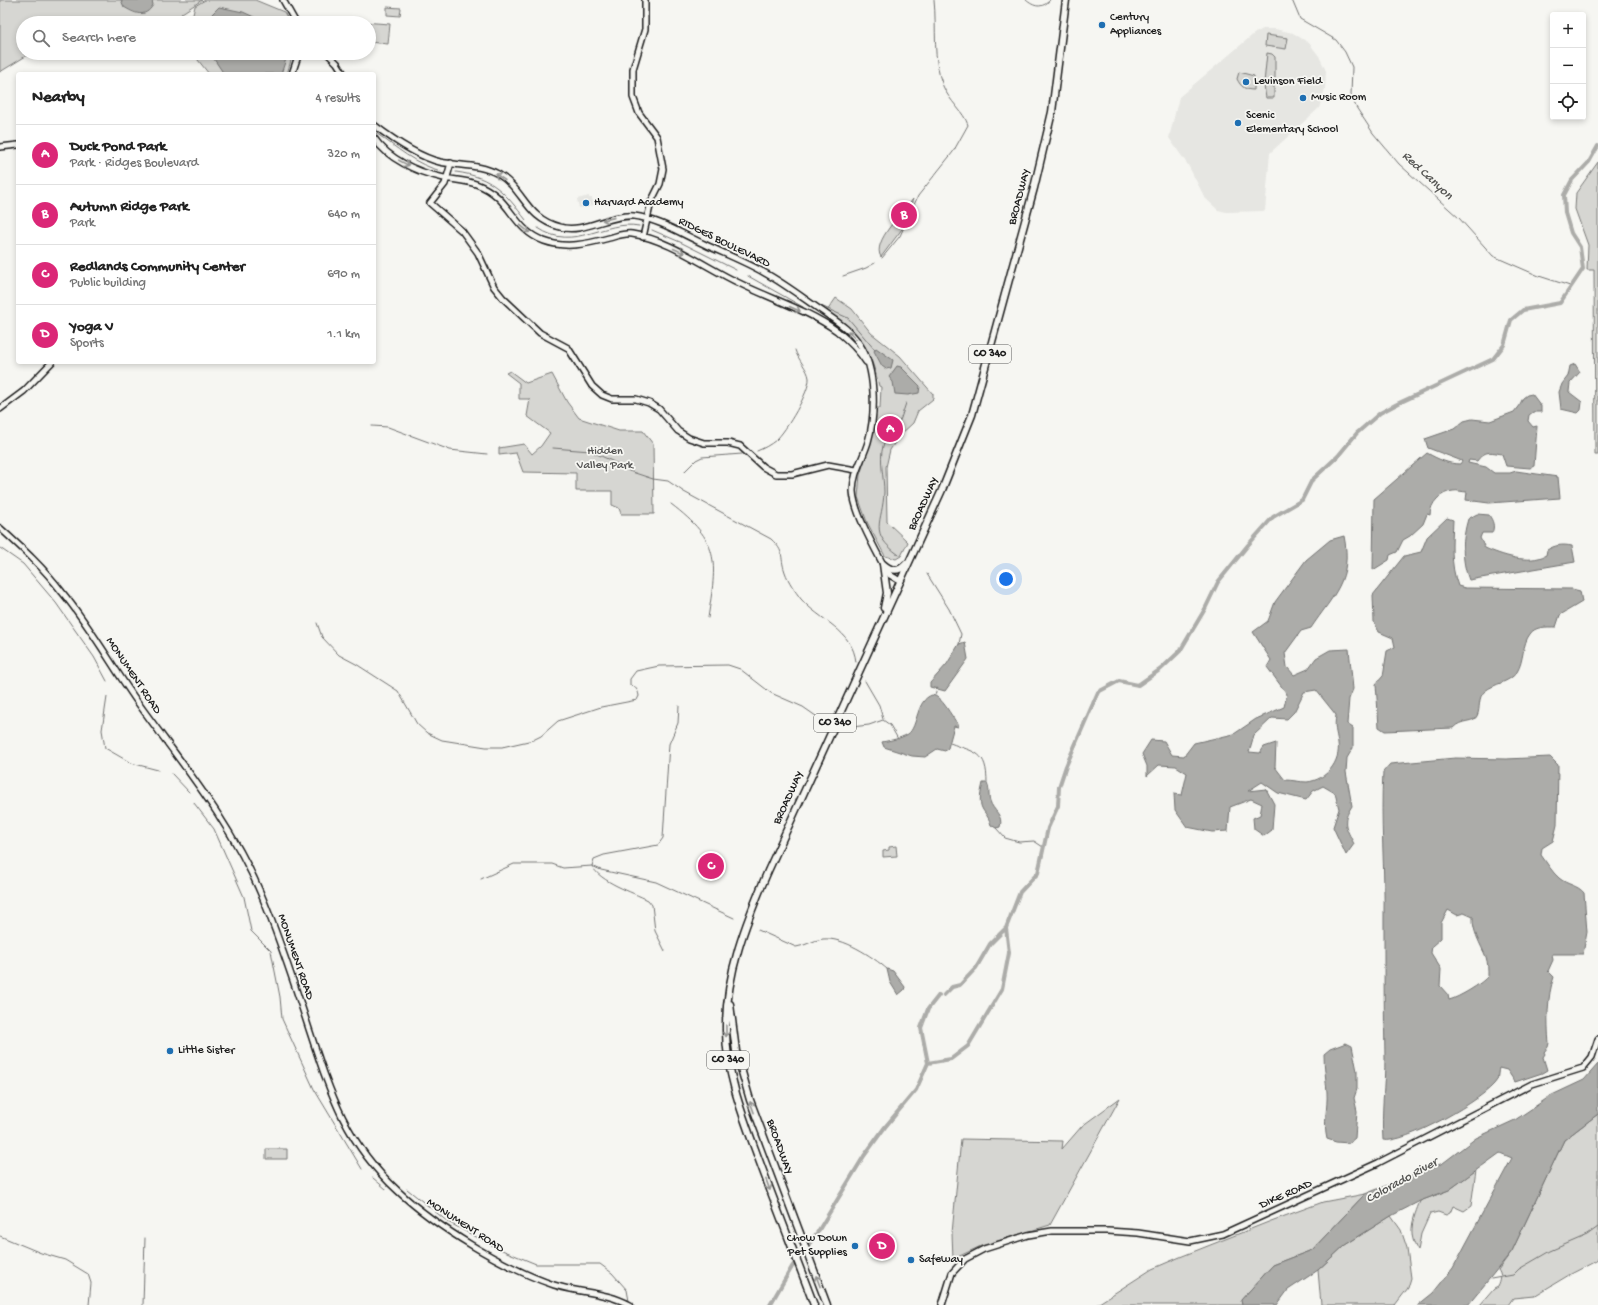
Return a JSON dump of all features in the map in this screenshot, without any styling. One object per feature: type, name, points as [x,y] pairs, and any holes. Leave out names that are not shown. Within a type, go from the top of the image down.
[{"type":"main road","name":"BROADWAY","points":[[814,1305],[746,1124],[736,1090],[728,1053],[726,1018],[739,944],[754,904],[881,621],[958,455],[986,368],[1045,146],[1055,89],[1066,0]]},
{"type":"main road","points":[[883,564],[890,569],[898,570],[903,567],[910,558]]},
{"type":"main road","points":[[881,621],[887,593],[883,564]]},
{"type":"main road","name":"BROADWAY","points":[[730,993],[733,1038],[744,1082],[827,1305]]},
{"type":"main road","points":[[744,1082],[741,1088],[740,1096],[746,1124]]},
{"type":"street","points":[[283,0],[292,16]]},
{"type":"street","points":[[643,237],[647,219],[664,169],[657,137],[639,113],[633,97],[633,69],[645,29],[645,0]]},
{"type":"street","points":[[293,72],[296,60]]},
{"type":"street","points":[[295,63],[298,60]]},
{"type":"street","points":[[336,60],[343,72]]},
{"type":"street","name":"RIDGES BOULEVARD","points":[[376,125],[423,155],[440,162],[475,167],[495,173],[512,186],[538,218],[563,228],[583,226],[618,217],[633,216],[647,219],[683,234],[747,264],[793,290],[853,335],[863,350],[870,368],[873,392],[870,430],[866,447],[856,470],[853,489],[855,503],[883,564],[890,575],[900,581]]},
{"type":"street","name":"RIDGES BOULEVARD","points":[[376,141],[382,149],[397,159],[424,172],[448,179],[474,184],[489,190],[505,203],[520,226],[535,237],[544,241],[566,246],[580,245],[625,234],[643,237],[692,257],[738,283],[828,326],[852,344],[870,368]]},
{"type":"street","points":[[0,147],[16,145]]},
{"type":"street","points":[[451,164],[448,179],[430,203],[455,224],[466,236],[478,253],[494,286],[503,298],[540,333],[568,348],[592,386],[602,395],[612,399],[636,399],[649,403],[659,409],[678,431],[689,438],[704,443],[728,443],[740,446],[763,467],[776,474],[792,474],[828,465],[856,470]]},
{"type":"street","points":[[625,234],[644,230]]},
{"type":"street","points":[[0,409],[24,391],[50,364]]},
{"type":"street","name":"MONUMENT ROAD","points":[[0,528],[38,563],[63,593],[136,699],[216,810],[237,844],[256,881],[270,916],[336,1107],[354,1138],[374,1166],[416,1207],[459,1236],[509,1266],[559,1286],[623,1301],[630,1305]]},
{"type":"street","name":"DIKE ROAD","points":[[942,1305],[952,1273],[965,1259],[976,1252],[1028,1235],[1045,1232],[1123,1232],[1182,1241],[1205,1239],[1223,1234],[1378,1163],[1532,1084],[1583,1068],[1592,1058],[1598,1039]]},
{"type":"shaded area","name":"Scenic Elementary School","points":[[1263,29],[1275,29],[1293,33],[1309,43],[1319,56],[1326,71],[1325,89],[1319,108],[1270,153],[1265,211],[1226,212],[1218,210],[1205,198],[1188,165],[1169,138],[1179,97],[1255,33]]},
{"type":"shaded area","name":"Harvard Academy","points":[[589,196],[589,198],[592,198],[594,205],[579,208],[577,199]]},
{"type":"green space","points":[[0,0],[202,0],[182,13],[180,16],[16,16],[16,60],[20,60],[0,72]]},
{"type":"green space","points":[[205,0],[255,0],[284,12],[286,16],[193,16],[195,6]]},
{"type":"green space","points":[[387,7],[401,8],[400,16],[387,15]]},
{"type":"green space","points":[[376,23],[390,24],[388,44],[376,43]]},
{"type":"green space","points":[[1266,35],[1288,38],[1286,49],[1265,46]]},
{"type":"green space","points":[[1267,53],[1272,54],[1275,57],[1275,84],[1264,83]]},
{"type":"green space","points":[[198,60],[291,60],[288,72],[207,72]]},
{"type":"green space","name":"Levinson Field","points":[[1239,72],[1254,76],[1254,90],[1246,89],[1240,84],[1237,79]]},
{"type":"green space","points":[[1264,85],[1274,86],[1274,98],[1266,98]]},
{"type":"green space","points":[[1598,162],[1598,455],[1595,455],[1594,270],[1587,270],[1588,245],[1575,209],[1576,193]]},
{"type":"green space","points":[[913,199],[902,229],[881,257],[879,251],[884,235]]},
{"type":"green space","points":[[836,298],[852,309],[871,333],[900,356],[933,394],[933,399],[918,411],[913,423],[900,435],[890,450],[886,467],[887,522],[908,542],[901,556],[896,559],[885,556],[867,522],[858,497],[860,475],[872,437],[875,408],[880,408],[881,387],[879,386],[871,360],[862,342],[856,335],[827,311]]},
{"type":"green space","name":"Hidden Valley Park","points":[[510,371],[526,383],[552,374],[567,402],[579,418],[619,431],[643,431],[653,444],[654,514],[621,514],[619,508],[612,505],[612,491],[576,491],[576,473],[523,472],[516,453],[499,455],[499,448],[524,444],[532,454],[541,446],[550,433],[527,416],[530,399],[519,399],[519,383],[506,373]]},
{"type":"green space","points":[[896,846],[897,856],[883,857],[883,851],[889,850],[889,847]]},
{"type":"green space","points":[[1120,1098],[1050,1225],[981,1246],[953,1259],[952,1233],[961,1139],[1063,1141],[1062,1149],[1082,1126]]},
{"type":"green space","points":[[1598,1114],[1598,1260],[1534,1296],[1513,1298],[1508,1305],[1480,1305],[1494,1289],[1498,1287],[1501,1278],[1498,1270],[1512,1251],[1564,1140]]},
{"type":"green space","points":[[266,1149],[287,1149],[287,1159],[266,1159]]},
{"type":"green space","points":[[1476,1170],[1471,1206],[1464,1211],[1453,1206],[1450,1213],[1446,1215],[1438,1212],[1430,1214],[1421,1234],[1418,1251],[1413,1238],[1412,1226],[1420,1201],[1449,1190]]},
{"type":"green space","points":[[1365,1194],[1312,1250],[1273,1265],[1241,1300],[1242,1305],[1096,1305],[1152,1269],[1180,1257],[1323,1202]]},
{"type":"green space","points":[[1391,1216],[1401,1230],[1407,1248],[1411,1278],[1408,1288],[1395,1305],[1321,1305],[1318,1270],[1345,1245]]},
{"type":"water","points":[[121,0],[152,0],[153,5],[146,12],[139,14],[124,7]]},
{"type":"water","points":[[219,7],[243,12],[252,16],[212,16]]},
{"type":"water","points":[[215,60],[286,60],[282,72],[223,72]]},
{"type":"water","points":[[876,348],[893,360],[891,368],[886,369],[882,366],[874,351]]},
{"type":"water","points":[[1575,364],[1580,372],[1570,383],[1569,392],[1582,402],[1581,410],[1578,413],[1561,409],[1559,392],[1562,384],[1568,376],[1570,366]]},
{"type":"water","points":[[897,366],[901,367],[920,386],[919,393],[908,395],[895,394],[893,382],[889,377]]},
{"type":"water","points":[[1532,394],[1541,406],[1541,412],[1533,412],[1529,415],[1528,421],[1533,427],[1537,426],[1534,466],[1530,468],[1506,466],[1502,454],[1491,452],[1485,453],[1477,461],[1469,460],[1468,463],[1486,467],[1494,473],[1510,473],[1516,471],[1558,477],[1560,498],[1489,503],[1466,500],[1467,492],[1456,491],[1444,493],[1434,502],[1430,515],[1427,514],[1423,524],[1410,536],[1403,540],[1397,552],[1390,555],[1389,560],[1373,570],[1374,499],[1427,453],[1451,463],[1460,464],[1462,461],[1428,448],[1425,439],[1454,429],[1464,421],[1472,419],[1490,421],[1514,412],[1523,398]]},
{"type":"water","points":[[1477,514],[1489,515],[1492,519],[1492,533],[1482,533],[1480,538],[1485,548],[1515,558],[1532,559],[1546,555],[1547,550],[1553,547],[1568,545],[1572,546],[1575,562],[1469,580],[1466,572],[1463,550],[1464,534],[1468,519]]},
{"type":"water","points":[[1447,518],[1453,520],[1453,562],[1455,578],[1458,586],[1465,588],[1572,589],[1580,591],[1582,602],[1560,615],[1556,627],[1542,628],[1532,631],[1527,638],[1521,663],[1517,672],[1506,681],[1485,691],[1480,700],[1477,716],[1473,720],[1460,723],[1453,728],[1385,731],[1379,727],[1376,684],[1383,676],[1387,651],[1395,647],[1393,638],[1379,632],[1374,622],[1373,595],[1404,556],[1421,552],[1427,537]]},
{"type":"water","points":[[1344,536],[1346,564],[1343,576],[1333,596],[1311,628],[1301,631],[1285,653],[1287,667],[1294,675],[1308,669],[1316,658],[1330,650],[1349,649],[1353,689],[1349,699],[1347,724],[1353,728],[1353,748],[1347,758],[1346,772],[1352,806],[1347,817],[1346,825],[1354,844],[1346,855],[1333,827],[1339,809],[1335,793],[1323,786],[1313,791],[1306,800],[1278,793],[1262,782],[1248,791],[1266,789],[1274,804],[1272,830],[1264,836],[1254,829],[1253,818],[1260,815],[1262,804],[1251,799],[1230,807],[1228,831],[1212,832],[1187,827],[1175,810],[1174,794],[1182,795],[1187,773],[1176,766],[1159,765],[1147,776],[1147,766],[1142,754],[1151,740],[1164,741],[1172,755],[1184,756],[1194,743],[1234,734],[1256,719],[1284,707],[1287,694],[1267,667],[1271,660],[1253,632],[1268,621],[1275,602],[1306,560],[1330,540]],"holes":[[[1316,690],[1336,715],[1335,727],[1338,743],[1337,757],[1331,769],[1326,774],[1314,781],[1307,782],[1285,780],[1275,767],[1276,743],[1264,747],[1260,753],[1249,752],[1254,735],[1272,718],[1287,719],[1294,712],[1304,692]]]},
{"type":"water","points":[[965,642],[968,659],[945,691],[930,687],[930,683],[947,664],[959,644]]},
{"type":"water","points":[[932,695],[940,699],[958,724],[958,727],[954,726],[948,748],[945,751],[937,749],[925,757],[912,756],[884,747],[882,742],[902,737],[911,731],[923,702]]},
{"type":"water","points":[[1550,757],[1558,765],[1557,825],[1553,841],[1542,848],[1541,855],[1559,878],[1579,888],[1584,893],[1587,932],[1583,954],[1552,954],[1553,960],[1548,971],[1554,977],[1548,1010],[1549,1043],[1543,1057],[1547,1070],[1515,1082],[1507,1070],[1499,1068],[1497,1080],[1490,1088],[1461,1109],[1425,1128],[1408,1135],[1393,1140],[1383,1140],[1382,1119],[1385,1058],[1382,809],[1383,772],[1390,764],[1455,758],[1506,759]],"holes":[[[1448,910],[1457,915],[1464,913],[1473,917],[1475,933],[1487,959],[1488,976],[1470,990],[1449,1000],[1448,995],[1440,986],[1441,969],[1431,953],[1432,946],[1441,938],[1441,923]]]},
{"type":"water","points":[[983,783],[987,783],[988,785],[991,804],[1001,819],[1000,827],[996,828],[991,825],[981,807],[980,797]]},
{"type":"water","points":[[887,969],[893,971],[905,987],[904,990],[898,995],[890,982]]},
{"type":"water","points":[[1346,1043],[1352,1046],[1357,1071],[1357,1089],[1354,1098],[1357,1111],[1355,1138],[1349,1143],[1336,1142],[1327,1139],[1325,1127],[1327,1092],[1324,1054],[1330,1049]]},
{"type":"water","name":"Colorado River","points":[[1598,1064],[1598,1114],[1564,1140],[1512,1251],[1468,1305],[1418,1305],[1433,1293],[1453,1268],[1512,1158],[1500,1153],[1449,1190],[1420,1201],[1391,1216],[1345,1245],[1318,1270],[1288,1290],[1277,1305],[1242,1305],[1241,1300],[1273,1265],[1312,1250],[1365,1194],[1443,1163],[1476,1138],[1515,1120],[1552,1095],[1584,1080]]},
{"type":"waterway","points":[[882,258],[900,236],[918,196],[953,152],[968,125],[943,86],[937,65],[934,0]]},
{"type":"waterway","points":[[1026,0],[1038,6],[1044,5],[1050,0]]},
{"type":"waterway","name":"Red Canyon","points":[[1292,0],[1300,19],[1336,40],[1345,52],[1352,67],[1351,95],[1356,107],[1373,133],[1399,164],[1459,218],[1493,256],[1539,276],[1570,286]]},
{"type":"waterway","points":[[376,133],[415,160],[441,171]]},
{"type":"waterway","points":[[928,1063],[951,1059],[968,1046],[1002,989],[1009,953],[1006,928],[1020,892],[1038,873],[1048,828],[1058,806],[1059,787],[1066,766],[1098,692],[1119,681],[1138,685],[1161,669],[1180,651],[1205,609],[1218,582],[1248,545],[1273,517],[1302,500],[1312,480],[1338,456],[1357,433],[1380,413],[1493,359],[1504,345],[1511,320],[1523,310],[1560,303],[1583,269],[1580,247],[1571,233],[1565,213],[1564,195],[1572,180],[1589,162],[1598,146]]},
{"type":"waterway","points":[[456,172],[469,174],[489,182],[504,194],[526,220]]},
{"type":"waterway","points":[[538,228],[551,235],[577,237],[613,227],[626,225],[639,226]]},
{"type":"waterway","points":[[652,230],[680,242],[736,270]]},
{"type":"waterway","points":[[843,276],[866,268],[875,263]]},
{"type":"waterway","points":[[748,276],[803,307]]},
{"type":"waterway","points":[[821,306],[848,318],[875,350]]},
{"type":"waterway","points":[[757,451],[765,448],[776,440],[791,420],[806,392],[809,378],[795,350]]},
{"type":"waterway","points":[[899,555],[889,547],[883,540],[880,533],[879,526],[884,492],[881,457],[883,446],[899,422],[906,403]]},
{"type":"waterway","points":[[372,426],[388,427],[450,450],[487,454]]},
{"type":"waterway","points":[[553,448],[590,451],[629,471],[653,479],[668,481],[684,492],[771,539],[779,548],[786,575],[796,593],[808,606],[834,626],[849,642],[854,651],[856,662]]},
{"type":"waterway","points":[[685,471],[696,460],[702,457],[742,454]]},
{"type":"waterway","points":[[671,504],[687,517],[699,530],[707,541],[712,554],[713,581],[708,618]]},
{"type":"waterway","points":[[0,548],[23,564],[56,603],[94,657],[107,681]]},
{"type":"waterway","points":[[927,574],[949,609],[961,634],[959,644]]},
{"type":"waterway","points":[[317,623],[322,637],[339,655],[398,691],[417,724],[427,733],[442,740],[486,747],[502,747],[533,740],[541,736],[558,721],[601,707],[637,700],[639,696],[638,692],[630,685],[630,679],[636,671],[659,666],[728,665],[740,669],[771,693],[803,707],[823,721]]},
{"type":"waterway","points":[[865,681],[879,705],[883,719]]},
{"type":"waterway","points":[[935,695],[937,688]]},
{"type":"waterway","points":[[107,697],[102,730],[105,748],[131,763],[158,770]]},
{"type":"waterway","points":[[665,951],[655,931],[652,905],[648,900],[609,882],[596,872],[592,866],[594,859],[604,855],[658,845],[663,838],[669,744],[678,723],[679,706]]},
{"type":"waterway","points":[[852,727],[869,725],[883,720],[890,725],[898,739]]},
{"type":"waterway","points":[[950,743],[973,752],[982,759],[985,765],[987,783]]},
{"type":"waterway","points":[[172,774],[189,792]]},
{"type":"waterway","points":[[194,803],[214,829],[244,897],[251,931],[271,951],[280,997],[282,1019],[314,1089],[362,1169]]},
{"type":"waterway","points":[[996,828],[1005,838],[1019,842],[1034,841],[1043,847]]},
{"type":"waterway","points":[[481,879],[514,864],[552,864],[563,868],[592,866],[601,870],[656,882],[734,918]]},
{"type":"waterway","points":[[944,995],[952,987],[960,985],[976,968],[990,944],[1006,928]]},
{"type":"waterway","points":[[758,930],[796,947],[823,939],[839,941],[857,948],[887,969]]},
{"type":"waterway","points":[[770,1305],[792,1267],[817,1233],[864,1156],[885,1127],[916,1090],[928,1063],[921,1028],[928,1009],[939,995]]},
{"type":"waterway","points":[[373,1178],[386,1189]]},
{"type":"waterway","points":[[407,1189],[448,1222],[497,1248],[536,1264],[600,1264],[612,1273],[627,1290],[629,1301]]},
{"type":"waterway","points":[[1491,1279],[1513,1275],[1519,1269],[1550,1251],[1587,1235],[1598,1227]]},
{"type":"waterway","points":[[0,1236],[41,1253],[65,1260],[88,1274],[91,1283],[89,1305]]},
{"type":"waterway","points":[[143,1305],[145,1238]]},
{"type":"place","name":"Century Appliances","points":[[1102,25]]},
{"type":"place","name":"Levinson Field","points":[[1246,82]]},
{"type":"place","name":"Music Room","points":[[1303,98]]},
{"type":"place","name":"Scenic Elementary School","points":[[1238,123]]},
{"type":"place","name":"Harvard Academy","points":[[586,203]]},
{"type":"place","name":"Autumn Ridge Park","points":[[904,215]]},
{"type":"place","name":"Duck Pond Park","points":[[890,429]]},
{"type":"place","name":"Redlands Community Center","points":[[711,866]]},
{"type":"place","name":"Little Sister","points":[[170,1051]]},
{"type":"place","name":"Chow Down Pet Supplies","points":[[855,1246]]},
{"type":"place","name":"Yoga V","points":[[882,1246]]},
{"type":"place","name":"Safeway","points":[[911,1260]]}]
